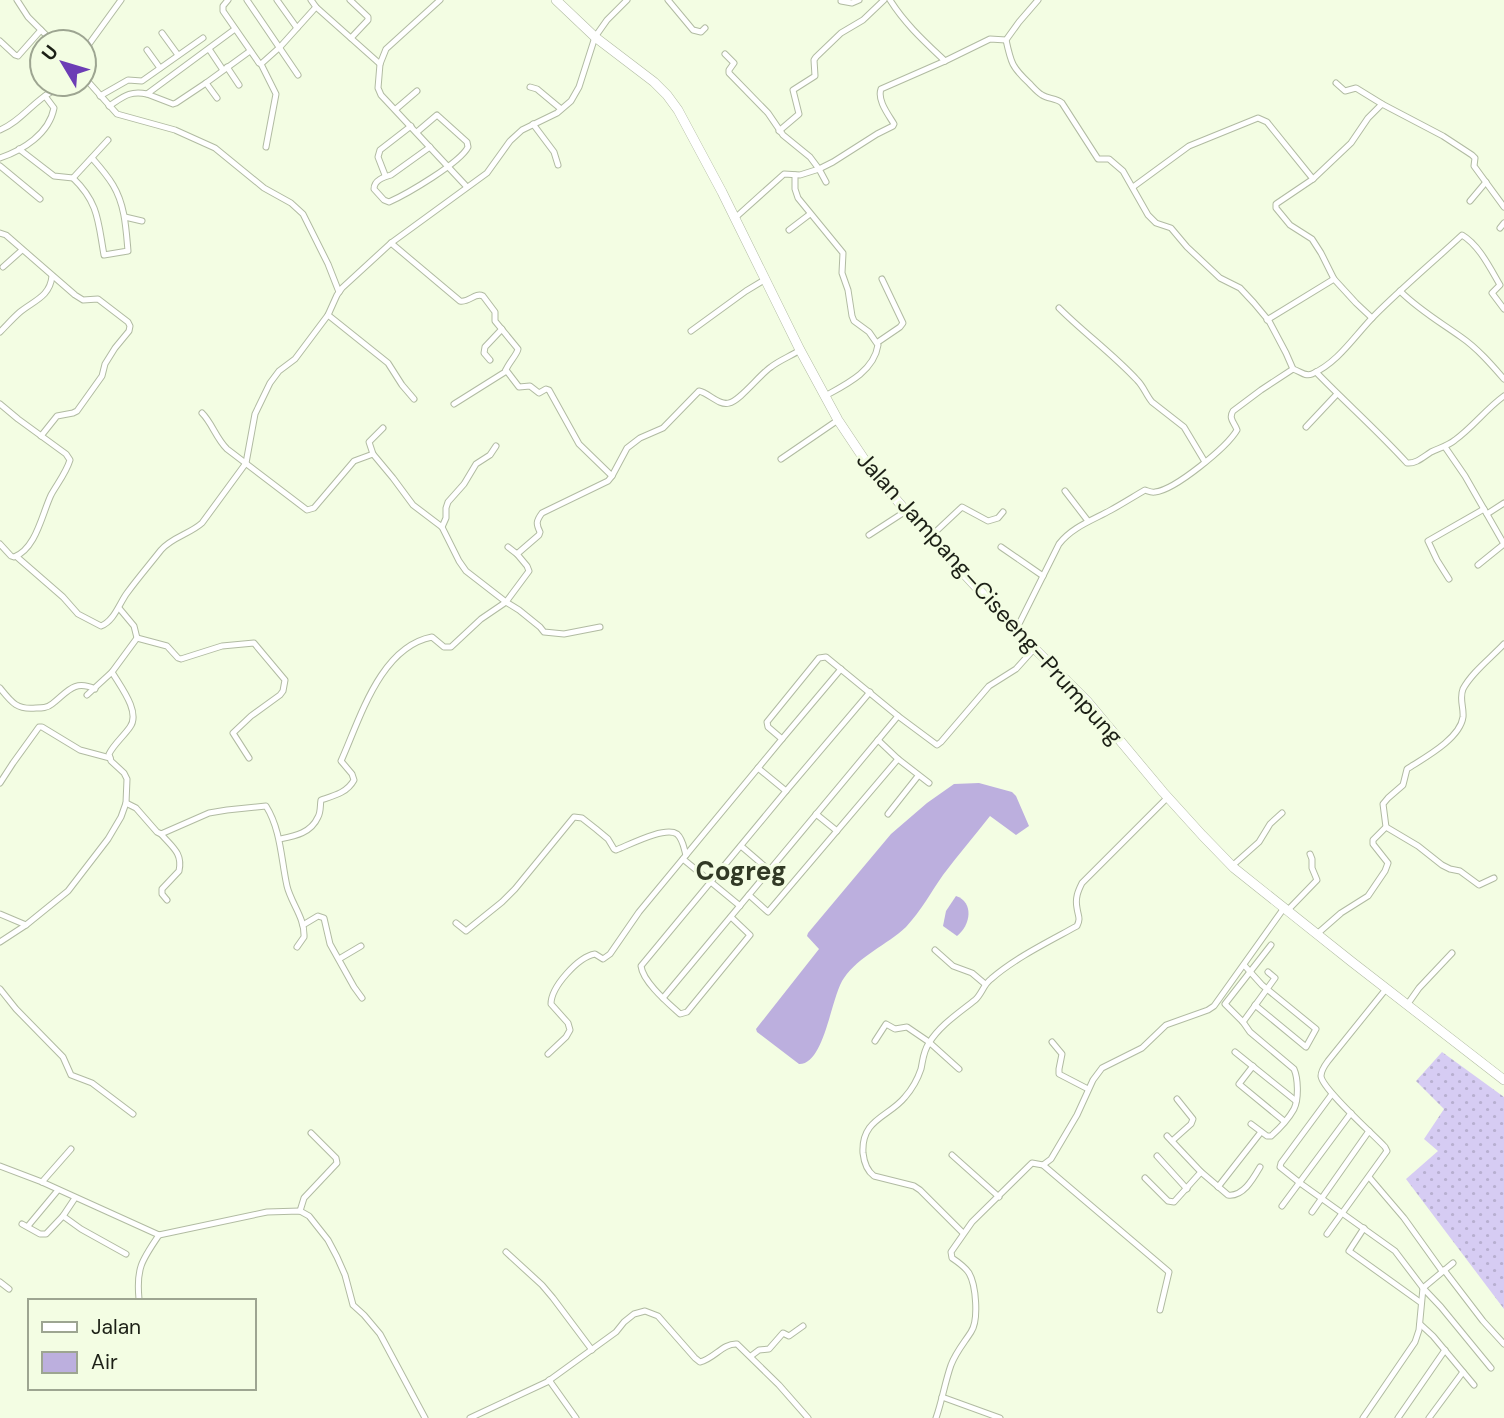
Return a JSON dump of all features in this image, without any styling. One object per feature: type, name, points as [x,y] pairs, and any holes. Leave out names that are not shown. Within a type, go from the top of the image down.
[{"type":"main road","name":"Jalan Jampang–Ciseeng–Prumpung","points":[[556,0],[595,37],[654,82],[683,118],[800,351],[838,420],[872,471],[905,511],[1034,649],[1067,679],[1168,797],[1232,866],[1504,1080]]},
{"type":"street","points":[[17,0],[39,28]]},
{"type":"street","points":[[98,32],[121,0]]},
{"type":"street","points":[[228,0],[222,8],[261,64],[276,94],[266,147]]},
{"type":"street","points":[[247,0],[298,75]]},
{"type":"street","points":[[278,0],[297,29]]},
{"type":"street","points":[[311,0],[380,64]]},
{"type":"street","points":[[350,0],[368,17],[351,38]]},
{"type":"street","points":[[440,0],[389,46],[380,64],[378,88],[467,187]]},
{"type":"street","points":[[0,544],[10,556],[17,557],[63,597],[78,614],[101,626],[105,625],[163,547],[202,523],[246,463],[255,414],[265,391],[279,372],[295,359],[328,315],[345,284],[391,243],[481,178],[522,130],[571,101],[576,95],[595,37],[627,0]]},
{"type":"street","points":[[668,0],[693,30],[698,32],[705,28]]},
{"type":"street","points":[[841,1],[852,4],[859,0]]},
{"type":"street","points":[[779,131],[799,114],[793,90],[814,77],[816,57],[841,33],[863,20],[884,0]]},
{"type":"street","points":[[890,0],[905,21],[946,61]]},
{"type":"street","points":[[1038,0],[1006,40],[1010,58],[1017,71],[1040,94],[1062,103],[1098,159],[1109,159],[1123,171],[1148,215],[1156,223],[1171,228],[1186,247],[1220,278],[1234,284],[1247,295],[1268,320],[1293,369],[1307,376],[1343,351],[1372,318],[1462,235],[1477,250],[1500,285],[1492,293],[1504,309]]},
{"type":"street","points":[[261,64],[316,7]]},
{"type":"street","points":[[147,94],[235,29]]},
{"type":"street","points":[[162,33],[178,55]]},
{"type":"street","points":[[100,96],[128,80],[140,82],[202,38]]},
{"type":"street","points":[[735,218],[781,176],[787,173],[806,174],[819,169],[893,126],[879,95],[881,89],[990,39],[1006,40]]},
{"type":"street","points":[[0,41],[18,56],[28,45]]},
{"type":"street","points":[[209,48],[239,85]]},
{"type":"street","points":[[147,50],[160,68]]},
{"type":"street","points":[[109,106],[127,94],[136,92],[176,103],[250,51]]},
{"type":"street","points":[[725,54],[734,63],[729,73],[768,113],[779,131],[810,158],[826,181]]},
{"type":"street","points":[[206,83],[217,98]]},
{"type":"street","points":[[1336,83],[1345,90],[1356,88],[1472,155],[1475,158],[1474,166],[1504,207]]},
{"type":"street","points":[[530,87],[561,109]]},
{"type":"street","points":[[396,109],[417,91]]},
{"type":"street","points":[[98,94],[117,114],[175,131],[215,148],[264,188],[290,203],[303,215],[340,292]]},
{"type":"street","points":[[0,130],[43,98]]},
{"type":"street","points":[[0,158],[14,153],[43,131],[54,108],[46,98]]},
{"type":"street","points":[[1372,318],[1334,279],[1320,249],[1312,239],[1290,226],[1276,208],[1276,204],[1313,179],[1351,143],[1368,118],[1382,104]]},
{"type":"street","points":[[417,132],[437,115],[467,142],[468,147],[466,152],[422,183],[389,202],[384,200],[374,189],[376,183],[430,147]]},
{"type":"street","points":[[1133,187],[1189,146],[1258,118],[1267,122],[1313,179]]},
{"type":"street","points":[[533,124],[554,152],[558,165]]},
{"type":"street","points":[[385,175],[378,157],[380,150],[411,126]]},
{"type":"street","points":[[73,178],[108,140]]},
{"type":"street","points":[[19,149],[54,176],[73,178],[84,188],[93,201],[104,255],[128,251],[125,217],[118,195],[112,182],[92,158]]},
{"type":"street","points":[[0,166],[40,199]]},
{"type":"street","points":[[795,175],[798,198],[843,253],[842,273],[854,321],[869,332],[878,345],[876,357],[869,366],[845,385],[825,396]]},
{"type":"street","points":[[1470,201],[1486,182]]},
{"type":"street","points":[[789,230],[810,214]]},
{"type":"street","points":[[125,217],[142,221]]},
{"type":"street","points":[[0,233],[6,235],[83,300],[96,299],[105,303],[130,326],[105,364],[102,376],[77,411],[57,416],[41,436]]},
{"type":"street","points":[[391,243],[460,301],[483,296],[495,312],[495,321],[519,351],[506,370],[454,404]]},
{"type":"street","points":[[4,267],[22,250]]},
{"type":"street","points":[[0,332],[18,314],[38,301],[52,282],[52,276]]},
{"type":"street","points":[[691,331],[766,279]]},
{"type":"street","points":[[877,342],[903,323],[882,279]]},
{"type":"street","points":[[1268,320],[1334,279]]},
{"type":"street","points":[[1400,291],[1430,317],[1469,343],[1504,379]]},
{"type":"street","points":[[1059,308],[1143,385],[1152,402],[1184,427],[1205,462]]},
{"type":"street","points":[[328,315],[388,363],[414,399]]},
{"type":"street","points":[[490,360],[484,352],[485,347],[502,329]]},
{"type":"street","points":[[517,554],[539,535],[536,522],[542,513],[603,484],[612,476],[626,448],[640,438],[663,428],[699,391],[706,392],[721,403],[729,404],[770,367],[800,351]]},
{"type":"street","points":[[1498,372],[1504,366]]},
{"type":"street","points":[[1016,630],[1061,540],[1088,521],[1145,490],[1153,493],[1170,487],[1205,462],[1236,432],[1237,428],[1231,419],[1233,411],[1293,369]]},
{"type":"street","points":[[506,370],[519,387],[530,386],[539,393],[549,390],[579,444],[612,476]]},
{"type":"street","points":[[1316,372],[1360,413],[1407,463],[1414,463],[1456,440],[1504,396]]},
{"type":"street","points":[[1306,427],[1337,394]]},
{"type":"street","points":[[0,404],[66,454],[70,460],[50,498],[39,527],[17,557]]},
{"type":"street","points":[[202,413],[209,420],[220,443],[307,510],[314,508],[354,461],[373,454]]},
{"type":"street","points":[[781,459],[838,420]]},
{"type":"street","points":[[383,428],[369,442],[373,454],[413,505],[442,527],[466,572],[519,610],[544,632],[565,635],[600,626]]},
{"type":"street","points":[[442,527],[448,502],[464,484],[476,464],[491,456],[496,446]]},
{"type":"street","points":[[1445,447],[1504,544],[1478,565]]},
{"type":"street","points":[[1065,491],[1088,521]]},
{"type":"street","points":[[1449,579],[1428,541],[1504,503]]},
{"type":"street","points":[[930,537],[962,507],[988,521],[998,518],[1003,512]]},
{"type":"street","points":[[869,535],[905,511]]},
{"type":"street","points":[[280,839],[304,833],[319,816],[321,800],[348,789],[352,784],[352,774],[341,761],[375,685],[397,656],[422,639],[432,637],[444,647],[451,648],[481,620],[506,602],[529,571],[517,554],[508,547]]},
{"type":"street","points":[[1001,547],[1042,576]]},
{"type":"street","points":[[119,608],[134,626],[137,638]]},
{"type":"street","points":[[87,695],[112,672],[137,638]]},
{"type":"street","points":[[137,638],[167,646],[178,659],[222,646],[250,642],[256,644],[285,680],[280,695],[233,733],[249,758]]},
{"type":"street","points":[[1317,935],[1340,913],[1368,896],[1385,871],[1388,863],[1373,841],[1386,827],[1383,807],[1385,801],[1404,785],[1407,769],[1436,751],[1458,728],[1463,715],[1461,699],[1464,688],[1504,644]]},
{"type":"street","points":[[782,739],[768,726],[768,721],[822,657],[826,657],[934,744],[939,744],[989,686],[1016,669],[1034,649]]},
{"type":"street","points":[[548,1054],[570,1030],[568,1023],[551,1004],[554,990],[585,957],[595,954],[603,959],[610,954],[633,919],[841,669]]},
{"type":"street","points":[[110,758],[113,747],[133,723],[134,715],[112,672]]},
{"type":"street","points":[[0,688],[10,700],[23,709],[46,707],[77,686],[87,685],[95,689]]},
{"type":"street","points":[[731,917],[750,935],[687,1012],[680,1014],[663,998],[642,972],[641,966],[870,692]]},
{"type":"street","points":[[663,998],[898,716]]},
{"type":"street","points":[[0,783],[39,727],[42,727],[80,750],[110,758],[125,775],[128,785],[121,817],[79,880],[58,901],[0,942]]},
{"type":"street","points":[[878,740],[929,783]]},
{"type":"street","points":[[748,895],[768,912],[898,759]]},
{"type":"street","points":[[758,768],[786,791]]},
{"type":"street","points":[[888,814],[918,776]]},
{"type":"street","points":[[963,1233],[920,1190],[874,1175],[866,1168],[863,1145],[865,1134],[886,1111],[905,1097],[919,1074],[929,1042],[952,1017],[979,997],[985,984],[1038,947],[1077,926],[1080,920],[1077,892],[1082,883],[1168,797]]},
{"type":"street","points":[[126,803],[136,808],[178,854],[180,868],[162,889],[167,900]]},
{"type":"street","points":[[161,834],[209,813],[263,806],[268,809],[280,839],[288,888],[303,925],[304,937],[297,947]]},
{"type":"street","points":[[1232,866],[1259,842],[1270,824],[1282,813]]},
{"type":"street","points":[[816,814],[837,831]]},
{"type":"street","points":[[456,923],[466,931],[502,902],[577,816],[608,839],[616,850],[662,832],[677,835],[682,842],[684,857],[740,906]]},
{"type":"street","points":[[1386,827],[1418,846],[1442,865],[1460,871],[1479,885],[1494,878]]},
{"type":"street","points":[[741,846],[769,870]]},
{"type":"street","points":[[1043,1165],[1051,1159],[1102,1068],[1142,1048],[1166,1025],[1214,1006],[1286,909],[1317,880],[1311,868],[1310,854]]},
{"type":"street","points":[[0,914],[26,925]]},
{"type":"street","points":[[303,925],[317,916],[324,918],[328,939],[362,998]]},
{"type":"street","points":[[1251,1124],[1271,1136],[1295,1107],[1296,1101],[1294,1069],[1250,1032],[1225,1004],[1271,945]]},
{"type":"street","points":[[339,958],[361,946]]},
{"type":"street","points":[[935,950],[953,966],[975,975],[985,984]]},
{"type":"street","points":[[1407,1005],[1452,953]]},
{"type":"street","points":[[1244,965],[1268,990],[1316,1029],[1306,1047],[1255,1005]]},
{"type":"street","points":[[1243,1022],[1275,978],[1268,972]]},
{"type":"street","points":[[0,989],[63,1057],[72,1075],[92,1083],[133,1114]]},
{"type":"street","points":[[1327,1234],[1387,1153],[1385,1147],[1332,1094],[1321,1079],[1323,1068],[1386,989]]},
{"type":"street","points":[[875,1041],[883,1027],[888,1024],[895,1029],[907,1027],[929,1042],[959,1069]]},
{"type":"street","points":[[1052,1042],[1062,1054],[1059,1074],[1088,1090]]},
{"type":"street","points":[[1235,1052],[1296,1101]]},
{"type":"street","points":[[1253,1066],[1239,1084],[1284,1121]]},
{"type":"street","points":[[1332,1094],[1281,1163],[1281,1168],[1395,1251],[1491,1367]]},
{"type":"street","points":[[1177,1099],[1193,1119],[1191,1124],[1169,1139],[1218,1187],[1228,1195],[1236,1195],[1252,1180],[1260,1167]]},
{"type":"street","points":[[1282,1206],[1351,1112]]},
{"type":"street","points":[[1312,1212],[1369,1131]]},
{"type":"street","points":[[1218,1187],[1261,1132]]},
{"type":"street","points":[[300,1211],[304,1198],[337,1163],[336,1158],[311,1133]]},
{"type":"street","points":[[42,1182],[71,1149]]},
{"type":"street","points":[[952,1155],[999,1197]]},
{"type":"street","points":[[1157,1156],[1187,1189]]},
{"type":"street","points":[[936,1418],[951,1366],[971,1332],[976,1309],[970,1275],[951,1256],[951,1252],[963,1233],[1035,1162],[1043,1165],[1169,1272],[1160,1310]]},
{"type":"street","points":[[0,1176],[3,1168],[42,1182],[159,1235],[267,1212],[300,1211],[313,1220],[332,1247],[342,1267],[353,1305],[380,1334],[425,1418]]},
{"type":"street","points":[[1145,1178],[1171,1202],[1177,1200],[1201,1172]]},
{"type":"street","points":[[1369,1177],[1504,1345]]},
{"type":"street","points":[[58,1190],[25,1225],[40,1234],[46,1234],[75,1198]]},
{"type":"street","points":[[63,1216],[126,1254]]},
{"type":"street","points":[[1364,1228],[1349,1251],[1420,1302]]},
{"type":"street","points":[[139,1299],[140,1266],[159,1235]]},
{"type":"street","points":[[506,1252],[547,1291],[592,1350]]},
{"type":"street","points":[[1363,1418],[1415,1342],[1420,1324],[1423,1288],[1453,1263]]},
{"type":"street","points":[[0,1282],[9,1289]]},
{"type":"street","points":[[470,1418],[550,1380],[616,1332],[629,1317],[645,1311],[658,1316],[700,1362],[733,1343],[742,1348],[808,1418]]},
{"type":"street","points":[[1420,1324],[1446,1350],[1474,1385]]},
{"type":"street","points":[[751,1356],[758,1350],[769,1349],[783,1333],[791,1336],[803,1325]]},
{"type":"street","points":[[1398,1418],[1446,1350]]},
{"type":"street","points":[[1429,1418],[1463,1372]]},
{"type":"street","points":[[550,1380],[576,1418]]},
{"type":"street","points":[[942,1397],[1000,1418]]},
{"type":"shaded area","points":[[1442,1052],[1504,1097],[1504,1309],[1406,1179],[1438,1151],[1424,1139],[1444,1109],[1416,1081]]},
{"type":"water","points":[[979,783],[1012,792],[1029,826],[1016,835],[990,816],[906,927],[850,970],[839,987],[821,1042],[808,1061],[799,1064],[756,1029],[819,949],[807,936],[808,933],[891,834],[954,784]]},
{"type":"water","points":[[956,896],[966,903],[968,908],[968,920],[957,936],[943,926],[946,911]]},
{"type":"district","name":"Cogreg","points":[[741,871]]}]
